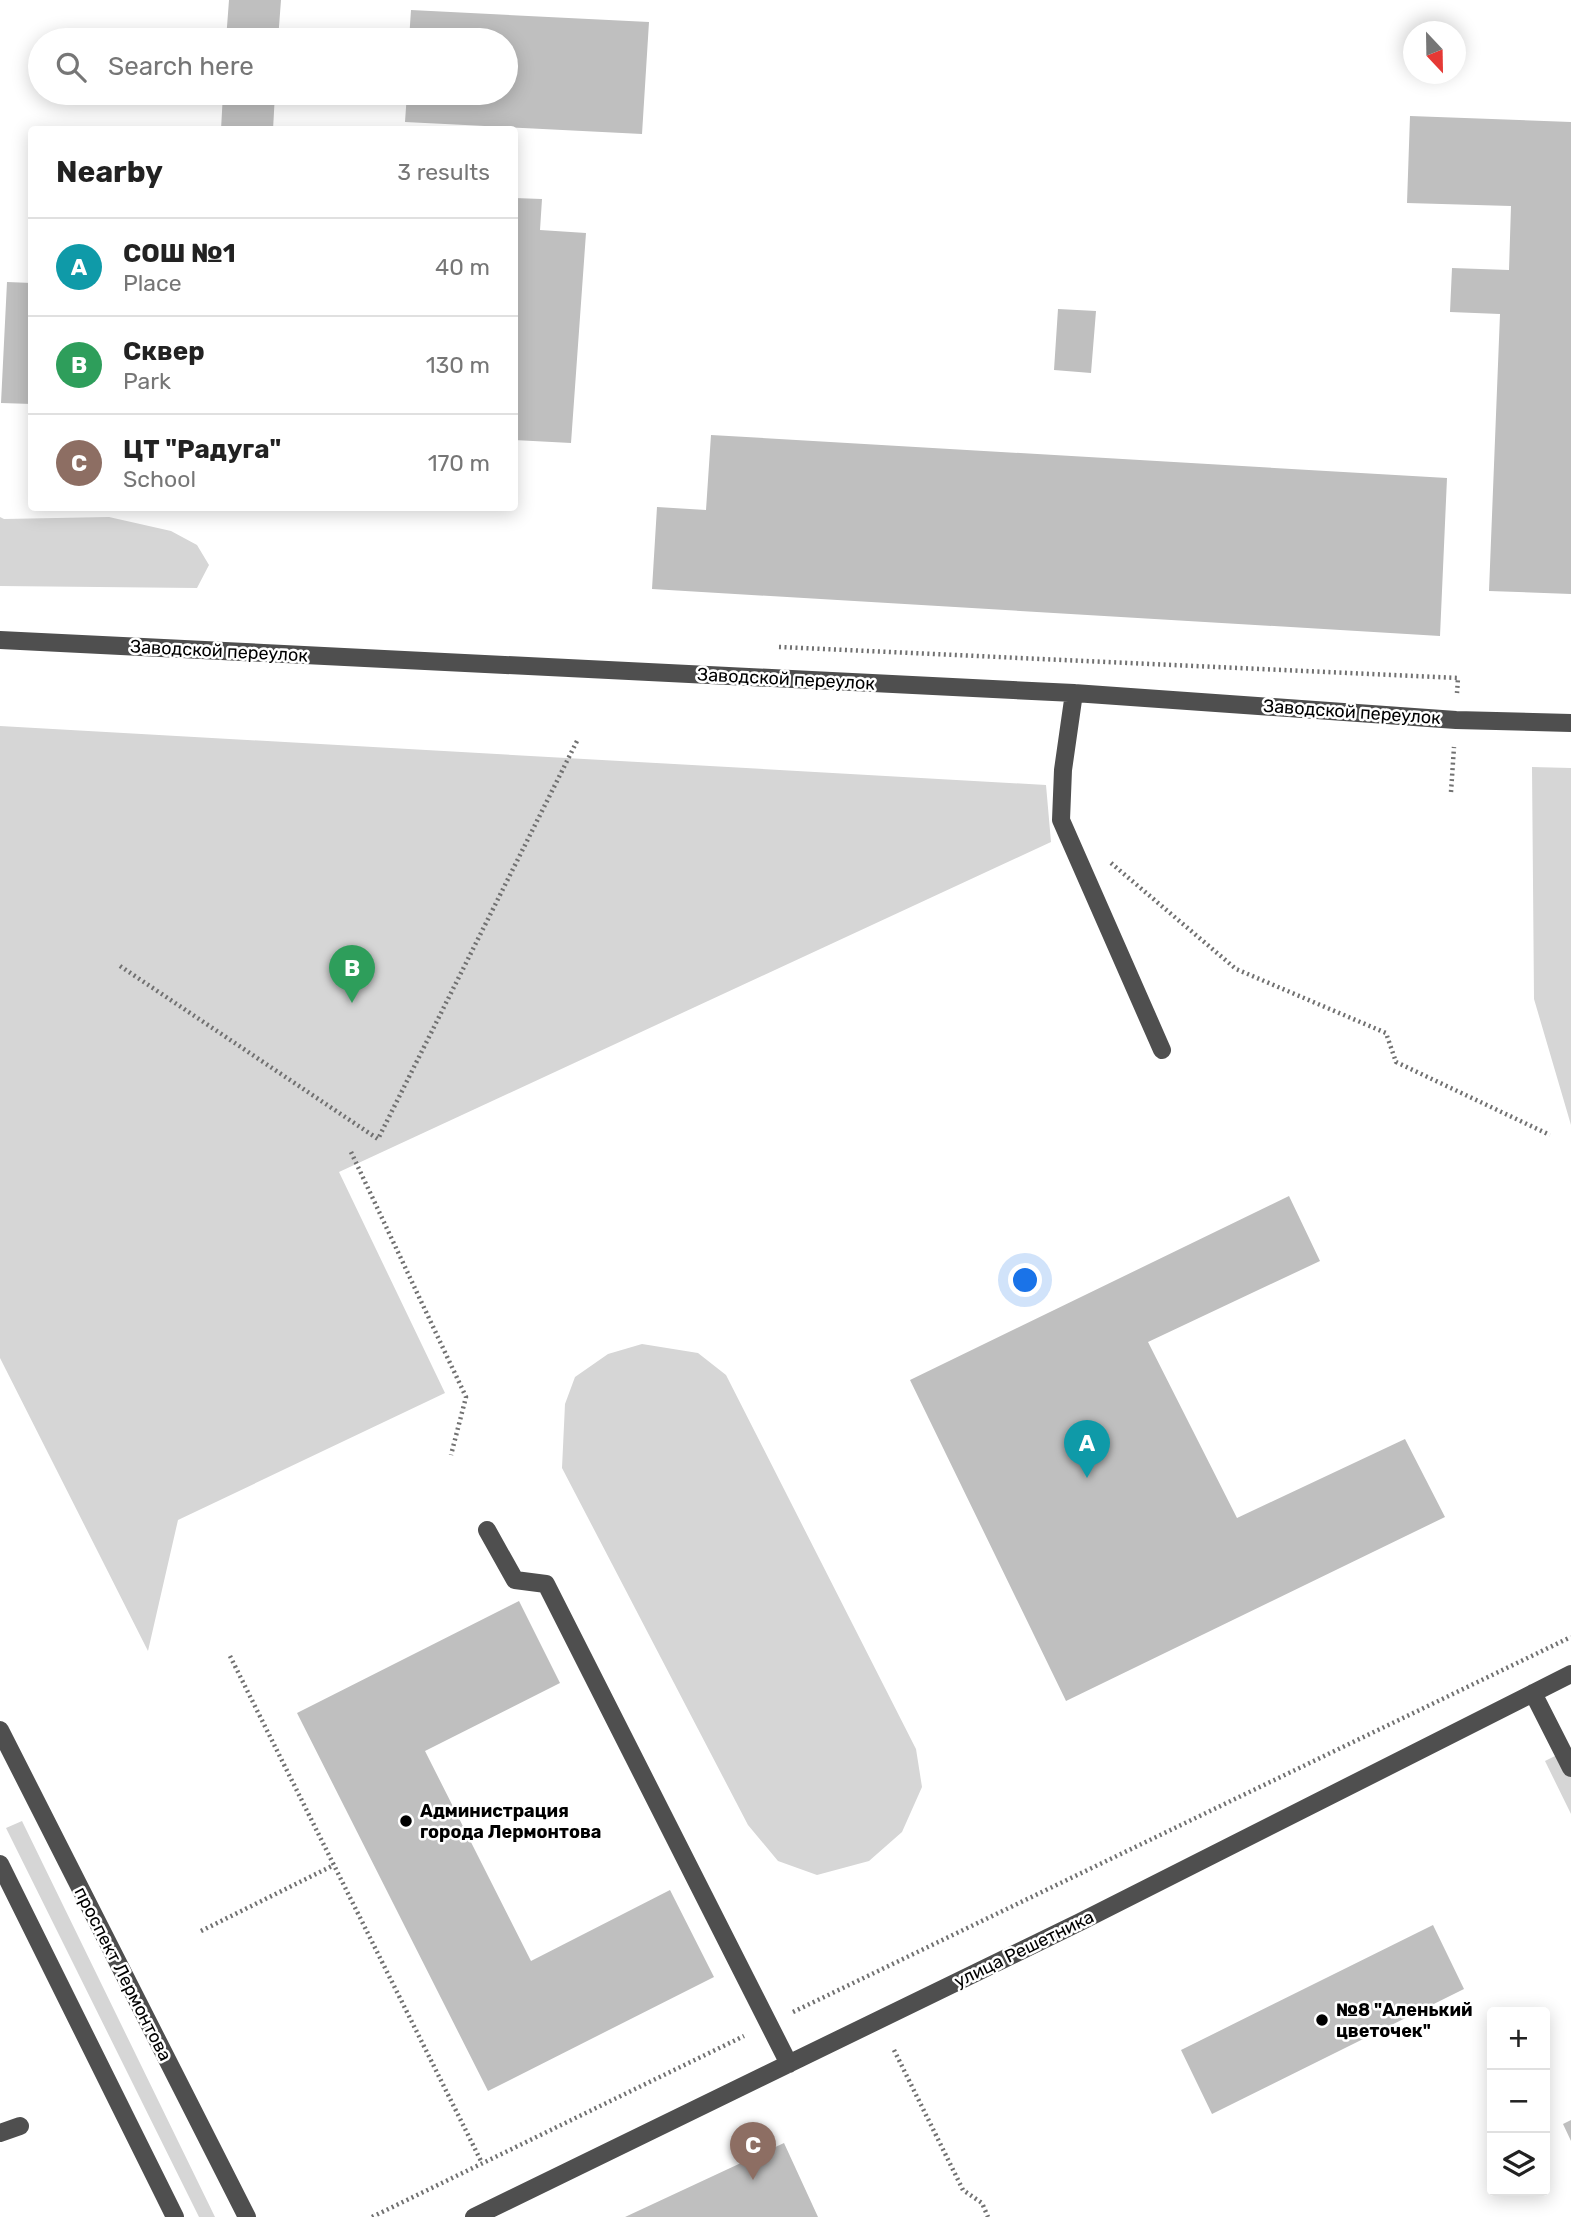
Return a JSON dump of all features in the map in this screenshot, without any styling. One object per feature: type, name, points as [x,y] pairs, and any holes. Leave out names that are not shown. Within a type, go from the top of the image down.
[{"type":"street","name":"Заводской переулок","points":[[0,640],[1074,693],[1456,720],[1571,723]]},
{"type":"street","points":[[1074,693],[1063,770],[1061,820],[1162,1051]]},
{"type":"street","points":[[487,1530],[515,1580],[546,1584],[789,2064]]},
{"type":"street","name":"улица Решетника","points":[[474,2217],[1092,1916],[1571,1674]]},
{"type":"street","points":[[1534,1693],[1571,1768]]},
{"type":"street","name":"проспект Лермонтова","points":[[0,1730],[247,2217]]},
{"type":"street","points":[[0,1864],[175,2217]]},
{"type":"street","points":[[0,2133],[20,2126]]},
{"type":"path","points":[[120,966],[378,1139],[577,741]]},
{"type":"path","points":[[1102,855],[1236,969],[1386,1032],[1396,1062],[1550,1135]]},
{"type":"path","points":[[351,1152],[466,1397],[451,1455]]},
{"type":"path","points":[[372,2217],[1571,1637]]},
{"type":"path","points":[[230,1656],[482,2163]]},
{"type":"path","points":[[201,1931],[334,1865]]},
{"type":"path","points":[[894,2050],[962,2190],[982,2203],[988,2217]]},
{"type":"shaded area","points":[[0,517],[109,517],[171,531],[197,545],[209,565],[197,588],[0,586]]},
{"type":"shaded area","points":[[0,726],[1046,785],[1051,842],[339,1172],[445,1393],[178,1520],[148,1651],[0,1358]]},
{"type":"shaded area","points":[[1532,767],[1571,768],[1571,1125],[1534,999]]},
{"type":"shaded area","points":[[642,1344],[698,1353],[726,1375],[916,1749],[922,1787],[902,1832],[869,1861],[817,1875],[778,1861],[748,1825],[562,1468],[565,1404],[575,1377],[608,1354]]},
{"type":"shaded area","points":[[1571,1748],[1571,1814],[1545,1761]]},
{"type":"shaded area","points":[[22,1821],[215,2217],[199,2217],[6,1828]]},
{"type":"building","points":[[229,0],[281,0],[279,28],[227,28]]},
{"type":"building","points":[[411,10],[649,22],[642,134],[405,122],[406,105],[518,105],[518,28],[410,28]]},
{"type":"building","points":[[222,105],[274,105],[273,126],[221,126]]},
{"type":"building","points":[[1410,116],[1571,122],[1571,594],[1489,591],[1500,314],[1450,312],[1452,268],[1509,270],[1511,206],[1407,203]]},
{"type":"building","points":[[518,198],[542,199],[540,230],[586,233],[571,443],[518,440]]},
{"type":"building","points":[[7,282],[28,283],[28,404],[1,403]]},
{"type":"building","points":[[1058,309],[1096,311],[1091,373],[1054,370]]},
{"type":"building","points":[[711,435],[1447,478],[1440,636],[652,589],[657,507],[706,510]]},
{"type":"building","points":[[1289,1196],[1320,1261],[1148,1342],[1237,1518],[1405,1439],[1445,1517],[1066,1701],[910,1380]]},
{"type":"building","name":"Администрация города Лермонтова","points":[[519,1601],[560,1683],[425,1751],[531,1961],[670,1890],[714,1977],[488,2091],[297,1713]]},
{"type":"building","name":"№8 \"Аленький цветочек\"","points":[[1433,1925],[1464,1989],[1212,2114],[1181,2050]]},
{"type":"building","points":[[1571,2120],[1571,2141],[1563,2124]]},
{"type":"building","points":[[784,2143],[818,2217],[625,2217]]},
{"type":"place","name":"Сквер","points":[[352,1003]]},
{"type":"place","name":"СОШ №1","points":[[1087,1478]]},
{"type":"place","name":"Администрация города Лермонтова","points":[[406,1821]]},
{"type":"place","name":"№8 \"Аленький цветочек\"","points":[[1322,2020]]},
{"type":"place","name":"ЦТ \"Радуга\"","points":[[753,2180]]}]
